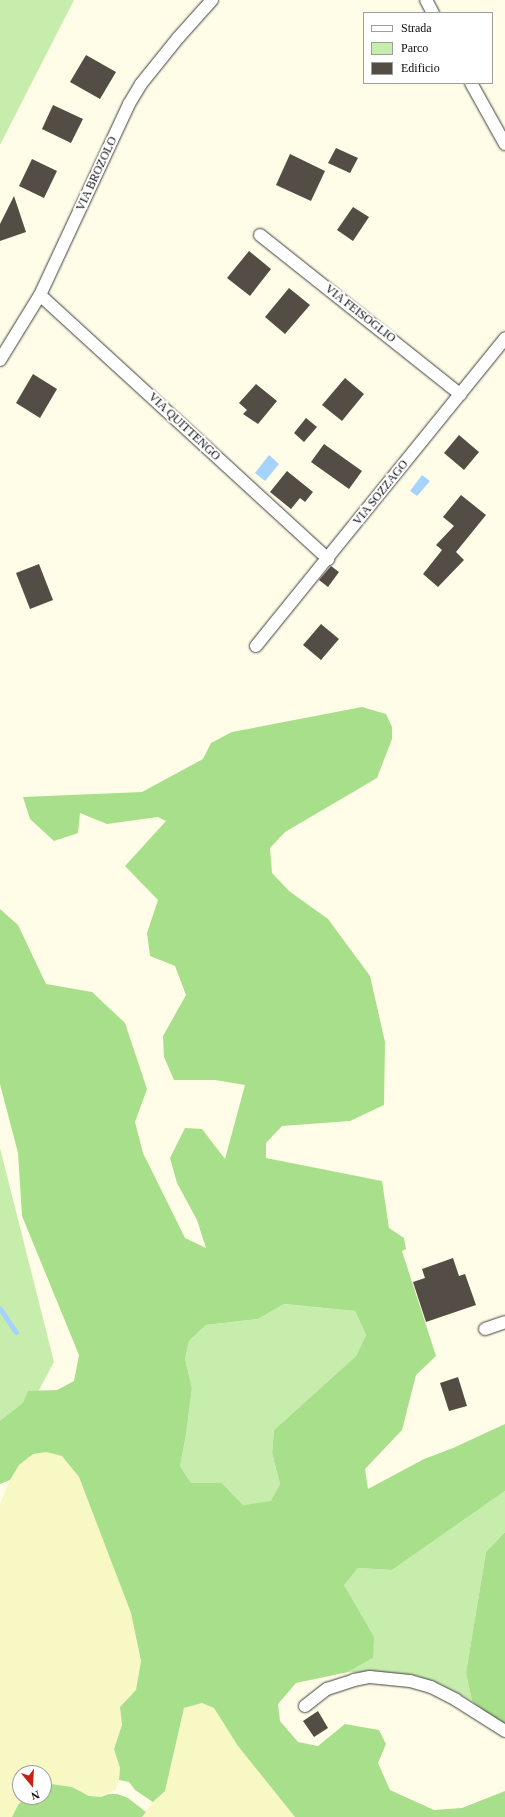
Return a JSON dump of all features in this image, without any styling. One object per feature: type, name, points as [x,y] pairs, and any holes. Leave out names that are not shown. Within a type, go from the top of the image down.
[{"type":"street","name":"VIA BROZOLO","points":[[0,360],[40,295],[137,91],[160,60],[212,0]]},
{"type":"street","points":[[426,0],[432,12]]},
{"type":"street","points":[[473,84],[505,144]]},
{"type":"street","name":"VIA FEISOGLIO","points":[[260,235],[460,394]]},
{"type":"street","name":"VIA QUITTENGO","points":[[40,295],[328,559]]},
{"type":"street","name":"VIA SOZZAGO","points":[[256,646],[328,559],[505,338]]},
{"type":"street","points":[[485,1329],[505,1322]]},
{"type":"street","points":[[306,1706],[327,1689],[354,1680],[370,1677],[410,1681],[431,1687],[456,1700],[505,1731]]},
{"type":"green space","points":[[0,0],[74,0],[0,145]]},
{"type":"green space","points":[[362,707],[386,714],[392,727],[392,739],[377,778],[285,832],[270,848],[272,873],[289,891],[328,919],[370,976],[385,1042],[384,1105],[350,1121],[282,1126],[266,1143],[266,1158],[382,1181],[389,1228],[404,1238],[406,1249],[402,1251],[436,1356],[416,1375],[402,1430],[365,1469],[368,1489],[424,1459],[453,1448],[505,1424],[505,1491],[392,1570],[358,1568],[344,1585],[374,1637],[373,1658],[348,1672],[296,1683],[278,1704],[280,1721],[298,1742],[318,1746],[345,1724],[379,1730],[386,1744],[378,1763],[390,1790],[434,1810],[462,1808],[505,1791],[505,1817],[295,1817],[238,1746],[214,1708],[202,1703],[184,1708],[165,1791],[153,1802],[135,1790],[129,1782],[119,1780],[120,1768],[114,1749],[122,1725],[120,1707],[136,1690],[141,1661],[131,1613],[79,1477],[62,1456],[46,1452],[33,1454],[19,1465],[10,1480],[0,1484],[0,1421],[23,1403],[28,1391],[57,1390],[74,1381],[79,1355],[22,1216],[18,1153],[0,1084],[0,909],[18,925],[46,984],[92,992],[125,1023],[147,1089],[135,1122],[143,1153],[185,1238],[206,1248],[197,1220],[177,1183],[170,1158],[185,1128],[202,1129],[225,1159],[245,1085],[215,1080],[174,1080],[164,1057],[163,1036],[186,995],[175,966],[150,956],[147,933],[158,900],[125,866],[166,821],[158,817],[107,824],[80,813],[78,833],[54,841],[30,819],[23,797],[142,792],[203,759],[211,743],[232,732]],"holes":[[[284,1304],[355,1311],[366,1335],[356,1356],[274,1430],[272,1453],[280,1484],[271,1501],[243,1505],[222,1483],[191,1483],[180,1466],[186,1435],[192,1388],[185,1359],[189,1341],[206,1325],[258,1319]]]},
{"type":"green space","points":[[0,1148],[54,1362],[30,1407],[0,1425]]},
{"type":"green space","points":[[284,1304],[355,1311],[366,1335],[356,1356],[274,1430],[272,1453],[280,1484],[271,1502],[243,1505],[222,1483],[191,1483],[180,1466],[186,1435],[192,1388],[185,1359],[189,1341],[206,1325],[258,1319]]},
{"type":"green space","points":[[46,1452],[62,1456],[79,1477],[131,1613],[141,1661],[136,1690],[120,1707],[122,1725],[114,1749],[120,1768],[119,1780],[116,1789],[101,1797],[89,1796],[72,1787],[52,1784],[52,1765],[12,1765],[12,1805],[18,1805],[12,1817],[0,1817],[0,1504],[10,1480],[19,1465],[33,1454]]},
{"type":"green space","points":[[505,1491],[505,1532],[486,1552],[466,1673],[472,1701],[440,1684],[412,1675],[348,1672],[373,1658],[344,1584],[358,1568],[392,1570]]},
{"type":"green space","points":[[505,1532],[505,1728],[472,1701],[466,1673],[486,1552]]},
{"type":"green space","points":[[203,1703],[214,1708],[238,1746],[295,1817],[142,1817],[153,1802],[165,1791],[184,1708]]},
{"type":"green space","points":[[52,1784],[72,1787],[89,1796],[101,1797],[109,1794],[117,1794],[128,1798],[146,1812],[142,1817],[12,1817],[18,1805],[52,1805]]},
{"type":"water","points":[[269,455],[279,464],[265,481],[255,473]]},
{"type":"water","points":[[422,475],[430,481],[417,496],[410,491]]},
{"type":"building","points":[[86,55],[116,72],[100,99],[70,82]]},
{"type":"building","points":[[53,105],[83,119],[71,143],[42,129]]},
{"type":"building","points":[[336,148],[358,158],[350,173],[328,163]]},
{"type":"building","points":[[290,154],[325,171],[311,201],[276,185]]},
{"type":"building","points":[[32,159],[57,171],[44,198],[19,186]]},
{"type":"building","points":[[14,196],[26,232],[0,241],[0,224]]},
{"type":"building","points":[[353,207],[369,217],[353,241],[337,230]]},
{"type":"building","points":[[249,251],[271,269],[250,296],[227,278]]},
{"type":"building","points":[[289,288],[310,305],[285,334],[265,317]]},
{"type":"building","points":[[33,374],[57,389],[40,418],[16,403]]},
{"type":"building","points":[[345,378],[364,394],[342,421],[322,405]]},
{"type":"building","points":[[256,384],[277,401],[258,424],[243,414],[247,410],[239,403]]},
{"type":"building","points":[[306,418],[317,427],[304,442],[294,433]]},
{"type":"building","points":[[459,435],[479,452],[464,470],[444,453]]},
{"type":"building","points":[[324,444],[362,471],[349,489],[311,462]]},
{"type":"building","points":[[287,471],[313,492],[305,502],[300,498],[291,509],[270,492]]},
{"type":"building","points":[[461,495],[486,515],[456,552],[464,560],[438,587],[423,574],[442,550],[436,545],[454,526],[443,517]]},
{"type":"building","points":[[39,564],[53,600],[30,609],[16,573]]},
{"type":"building","points":[[331,566],[339,572],[328,587],[319,580]]},
{"type":"building","points":[[321,624],[339,639],[321,660],[303,645]]},
{"type":"building","points":[[453,1258],[459,1276],[465,1274],[476,1305],[426,1322],[413,1282],[425,1278],[422,1269]]},
{"type":"building","points":[[458,1377],[467,1406],[449,1411],[440,1383]]},
{"type":"building","points":[[318,1711],[328,1728],[314,1737],[303,1721]]},
{"type":"waterway","points":[[0,1308],[16,1332]]}]
